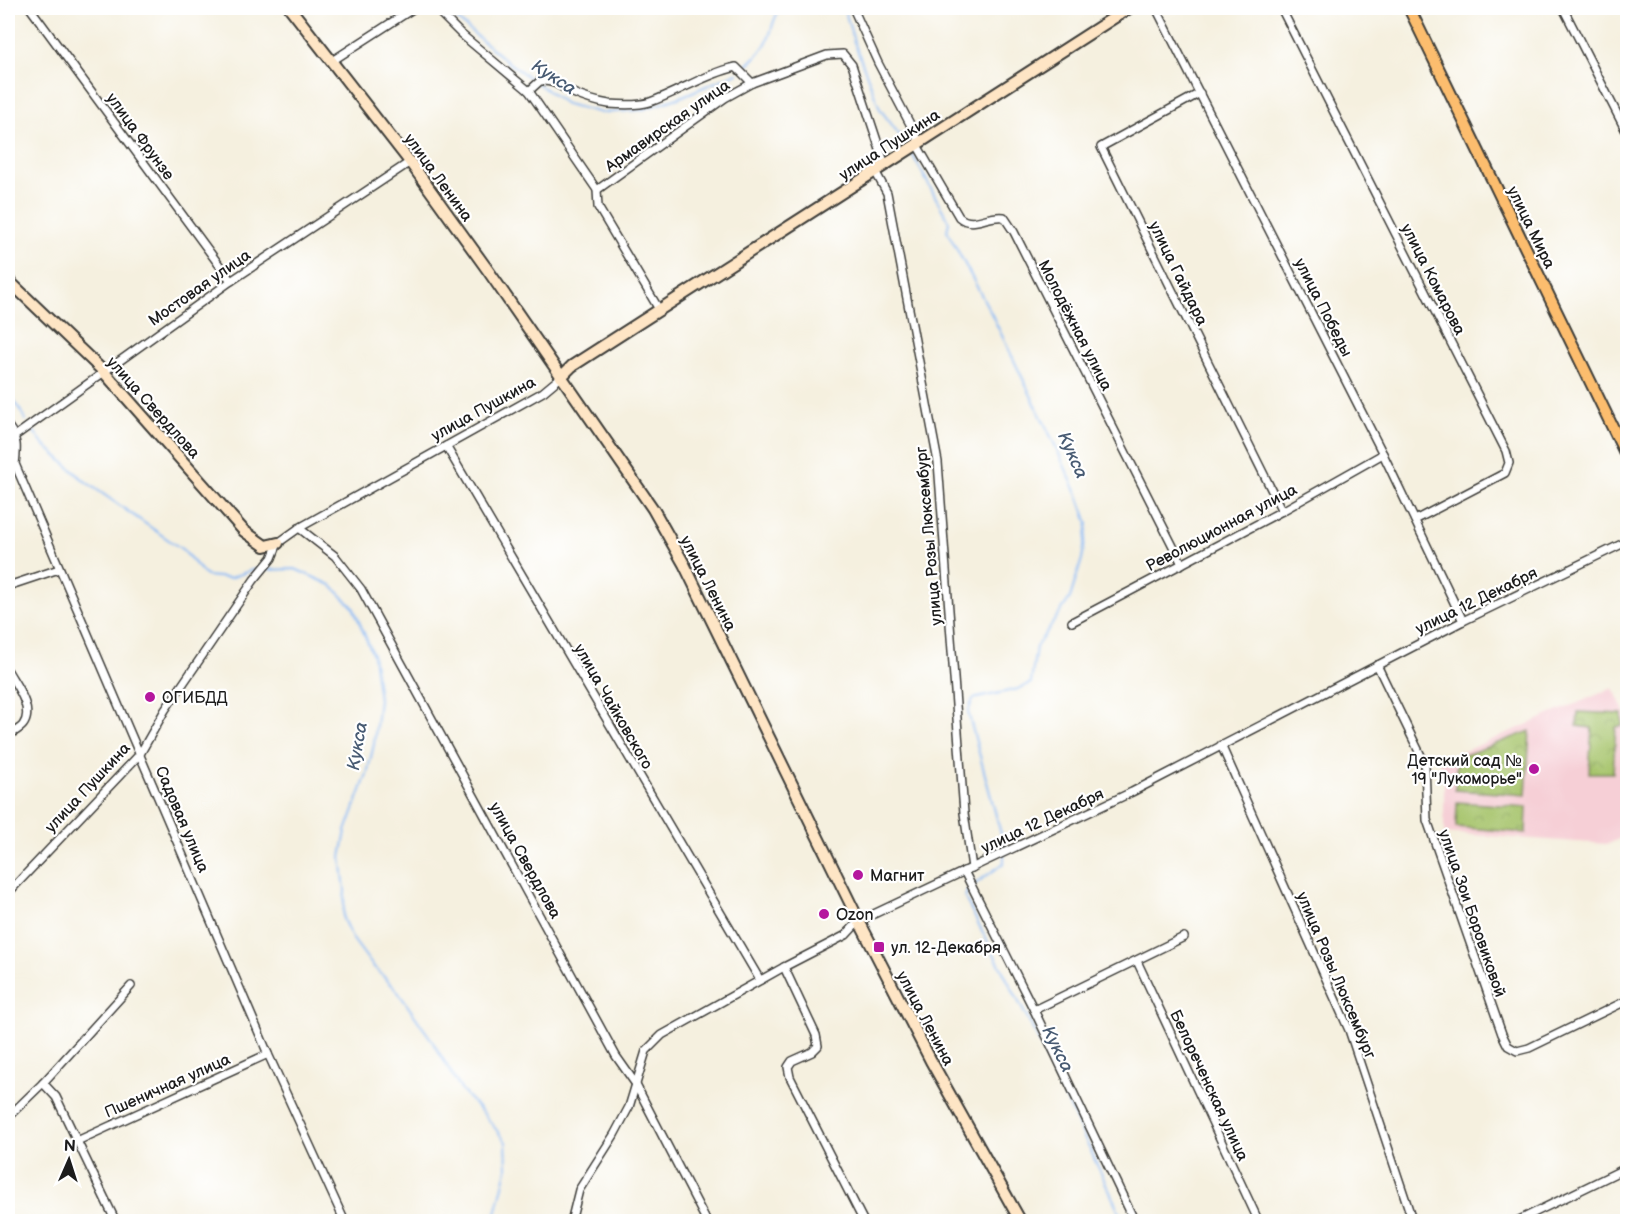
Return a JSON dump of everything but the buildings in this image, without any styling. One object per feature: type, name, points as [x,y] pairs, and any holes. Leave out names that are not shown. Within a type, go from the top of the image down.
[{"type":"main road","name":"улица Мира","points":[[1409,8],[1628,459]]},
{"type":"street","name":"улица Фрунзе","points":[[30,8],[231,281]]},
{"type":"street","name":"улица Ленина","points":[[290,8],[410,162],[487,268],[653,509],[684,564],[859,921],[931,1061],[1021,1221]]},
{"type":"street","points":[[332,61],[414,8]]},
{"type":"street","name":"Армавирская улица","points":[[435,8],[460,34],[535,86],[597,190],[598,207],[660,311]]},
{"type":"street","points":[[853,8],[913,148]]},
{"type":"street","name":"улица Пушкина","points":[[8,893],[140,754],[165,710],[254,580],[272,558],[279,543],[298,528],[543,392],[572,366],[1129,8]]},
{"type":"street","name":"улица Победы","points":[[1156,8],[1383,454],[1463,621]]},
{"type":"street","name":"улица Комарова","points":[[1281,8],[1506,451],[1509,463],[1505,473],[1415,520]]},
{"type":"street","points":[[1563,8],[1628,135]]},
{"type":"street","name":"Армавирская улица","points":[[597,190],[725,98],[752,83],[827,55],[843,54],[852,65],[880,168]]},
{"type":"street","name":"Армавирская улица","points":[[535,86],[556,82],[588,99],[606,104],[624,104],[648,102],[722,70],[736,67],[752,83]]},
{"type":"street","name":"улица Гайдара","points":[[1200,93],[1101,147],[1282,511]]},
{"type":"street","name":"Молодёжная улица","points":[[913,148],[959,217],[965,222],[974,223],[995,215],[1004,217],[1014,232],[1182,564]]},
{"type":"street","name":"Мостовая улица","points":[[8,441],[231,281],[410,162]]},
{"type":"street","name":"улица Розы Люксембург","points":[[880,168],[938,462],[964,813],[972,868]]},
{"type":"street","name":"улица Свердлова","points":[[8,280],[103,371],[244,531],[265,546],[279,543]]},
{"type":"street","points":[[8,426],[15,436]]},
{"type":"street","name":"Садовая улица","points":[[15,436],[17,447],[15,464],[59,569],[268,1054],[345,1221]]},
{"type":"street","name":"улица Чайковского","points":[[446,446],[760,980]]},
{"type":"street","name":"Революционная улица","points":[[1072,622],[1282,511],[1383,454]]},
{"type":"street","name":"улица Свердлова","points":[[298,528],[335,556],[361,589],[616,1056],[635,1083],[707,1221]]},
{"type":"street","name":"улица 12 Декабря","points":[[571,1221],[579,1190],[629,1107],[646,1051],[662,1035],[846,935],[859,921],[1132,792],[1463,621],[1628,541]]},
{"type":"street","points":[[8,586],[59,569]]},
{"type":"street","name":"улица Зои Боровиковой","points":[[1377,665],[1425,764],[1426,820],[1508,1046],[1517,1051],[1529,1048],[1628,1000]]},
{"type":"street","points":[[8,671],[23,699],[27,713],[23,724],[8,736]]},
{"type":"street","name":"улица Розы Люксембург","points":[[1221,746],[1349,1030],[1413,1221]]},
{"type":"street","points":[[964,872],[1034,1010],[1135,1221]]},
{"type":"street","points":[[1034,1010],[1184,937]]},
{"type":"street","name":"Белореченская улица","points":[[1137,961],[1260,1221]]},
{"type":"street","points":[[784,967],[816,1035],[818,1046],[812,1052],[792,1061],[788,1067],[790,1077],[864,1221]]},
{"type":"street","points":[[8,1117],[44,1083],[131,986]]},
{"type":"street","name":"Пшеничная улица","points":[[77,1141],[268,1054]]},
{"type":"street","points":[[44,1083],[56,1097],[116,1221]]},
{"type":"street","points":[[1515,1221],[1628,1167]]},
{"type":"shaded area","name":"Детский сад № 19 \"Лукоморье\"","points":[[1613,688],[1627,716],[1627,835],[1608,844],[1444,833],[1444,777],[1439,762]]},
{"type":"green space","points":[[1578,712],[1622,714],[1622,726],[1616,727],[1613,773],[1589,773],[1592,728],[1577,726]]},
{"type":"green space","points":[[1530,731],[1526,795],[1455,790],[1457,758]]},
{"type":"green space","points":[[1457,802],[1527,807],[1526,833],[1456,827]]},
{"type":"waterway","name":"Кукса","points":[[444,8],[505,60],[566,104],[602,113],[641,110],[678,98],[737,73]]},
{"type":"waterway","name":"Кукса","points":[[743,69],[766,44],[781,8]]},
{"type":"waterway","name":"Кукса","points":[[841,8],[845,11],[854,42],[880,109],[907,145]]},
{"type":"waterway","name":"Кукса","points":[[911,152],[949,222],[947,231],[991,313],[1054,443],[1088,523],[1082,559],[1070,598],[1036,647],[1031,683],[1018,689],[973,699],[968,712],[1004,845],[1004,863],[975,884]]},
{"type":"waterway","name":"Кукса","points":[[8,390],[26,420]]},
{"type":"waterway","name":"Кукса","points":[[33,430],[42,443],[86,482],[183,550],[206,576],[230,578],[252,570],[260,570]]},
{"type":"waterway","name":"Кукса","points":[[266,570],[295,569],[331,585],[353,607],[373,655],[379,699],[374,744],[367,774],[346,831],[341,857],[345,890],[343,919],[352,938],[372,965],[396,989],[431,1039],[462,1091],[506,1142],[507,1169],[494,1222]]},
{"type":"waterway","name":"Кукса","points":[[967,891],[965,898],[1037,1037],[1124,1222]]},
{"type":"place","name":"ОГИБДД","points":[[150,697]]},
{"type":"place","name":"Детский сад № 19 \"Лукоморье\"","points":[[1534,769]]},
{"type":"place","name":"Магнит","points":[[858,875]]},
{"type":"place","name":"Ozon","points":[[824,914]]},
{"type":"place","name":"ул. 12-Декабря","points":[[879,947]]}]
